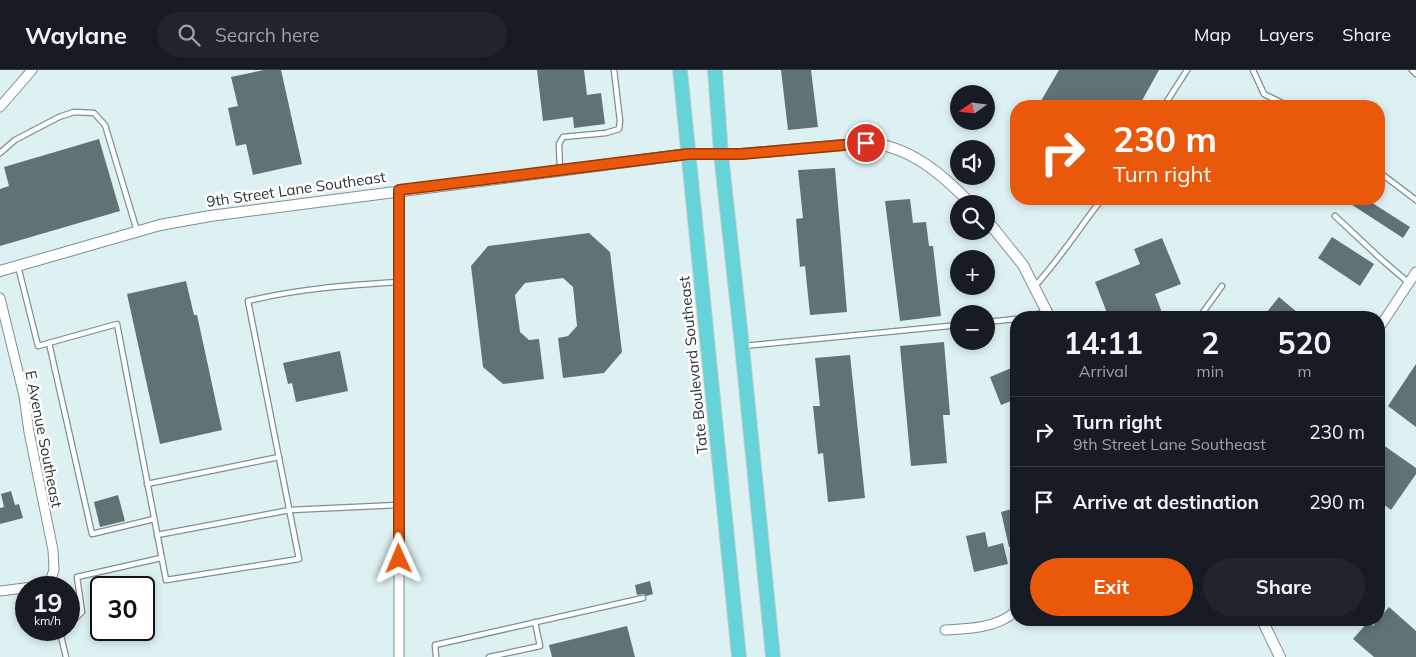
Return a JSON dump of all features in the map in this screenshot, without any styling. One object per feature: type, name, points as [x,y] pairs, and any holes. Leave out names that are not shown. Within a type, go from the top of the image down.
[{"type":"main road","name":"Tate Boulevard Southeast","points":[[680,70],[739,657]]},
{"type":"main road","points":[[715,70],[721,154],[773,657]]},
{"type":"street","points":[[0,107],[32,70]]},
{"type":"street","name":"9th Street Lane Southeast","points":[[0,272],[137,231],[210,216],[688,154],[771,152],[866,143],[892,146],[921,160],[961,195]]},
{"type":"street","points":[[399,190],[399,657]]},
{"type":"street","points":[[995,230],[1023,266],[1047,311]]},
{"type":"street","points":[[1385,319],[1416,272]]},
{"type":"street","name":"E Avenue Southeast","points":[[0,298],[24,396],[29,432],[54,550],[54,570],[49,584],[0,591]]},
{"type":"street","points":[[945,630],[989,625],[1010,615]]},
{"type":"street","points":[[1265,626],[1280,657]]},
{"type":"lane","points":[[560,170],[559,144],[563,137],[619,130],[620,121],[614,70]]},
{"type":"lane","points":[[1168,100],[1188,70]]},
{"type":"lane","points":[[1253,70],[1264,94],[1276,100]]},
{"type":"lane","points":[[1412,70],[1416,74]]},
{"type":"lane","points":[[0,153],[15,140],[59,117],[74,112],[94,113],[105,125],[137,231]]},
{"type":"lane","points":[[1385,177],[1416,200]]},
{"type":"lane","points":[[1034,285],[1054,266],[1080,226],[1097,205]]},
{"type":"lane","points":[[1334,216],[1409,283]]},
{"type":"lane","points":[[18,266],[38,346],[117,324],[166,580],[299,560],[248,301],[273,294],[346,285],[398,282]]},
{"type":"lane","points":[[1204,311],[1222,286]]},
{"type":"lane","points":[[995,321],[1010,320]]},
{"type":"lane","points":[[742,346],[950,326]]},
{"type":"lane","points":[[50,343],[92,534],[154,519]]},
{"type":"lane","points":[[148,484],[279,457]]},
{"type":"lane","points":[[157,536],[290,510],[398,505]]},
{"type":"lane","points":[[80,576],[162,558]]},
{"type":"lane","points":[[80,598],[82,612],[80,614]]},
{"type":"lane","points":[[436,657],[435,645],[643,598]]},
{"type":"lane","points":[[489,657],[540,646],[535,622]]},
{"type":"lane","points":[[62,641],[66,657]]},
{"type":"building","points":[[264,70],[281,70],[302,164],[253,175],[246,144],[236,146],[228,108],[238,106],[231,77]]},
{"type":"building","points":[[537,70],[584,70],[587,95],[601,93],[605,124],[574,128],[573,117],[543,121]]},
{"type":"building","points":[[781,70],[811,70],[818,127],[788,130]]},
{"type":"building","points":[[1059,70],[1159,70],[1142,100],[1042,100]]},
{"type":"building","points":[[99,139],[120,211],[0,246],[0,189],[9,186],[4,167]]},
{"type":"building","points":[[835,168],[847,312],[810,315],[805,266],[800,267],[796,219],[803,218],[798,170]]},
{"type":"building","points":[[910,199],[913,223],[926,222],[929,246],[933,246],[941,316],[900,321],[885,201]]},
{"type":"building","points":[[1352,205],[1375,205],[1410,227],[1403,238]]},
{"type":"building","points":[[589,233],[610,252],[622,352],[604,373],[563,378],[558,338],[568,336],[577,326],[573,287],[563,278],[525,283],[515,295],[520,332],[529,340],[539,339],[544,379],[503,384],[483,367],[471,266],[488,246]]},
{"type":"building","points":[[1332,237],[1374,264],[1360,286],[1318,258]]},
{"type":"building","points":[[1162,238],[1181,284],[1155,294],[1161,311],[1106,311],[1095,282],[1140,264],[1134,249]]},
{"type":"building","points":[[186,281],[194,315],[197,315],[222,430],[160,444],[127,294]]},
{"type":"building","points":[[1279,297],[1296,311],[1268,311]]},
{"type":"building","points":[[944,342],[950,415],[943,415],[947,463],[911,466],[900,346]]},
{"type":"building","points":[[340,351],[348,391],[296,402],[292,383],[288,384],[283,363]]},
{"type":"building","points":[[850,355],[865,498],[828,502],[823,453],[818,454],[813,406],[820,406],[815,358]]},
{"type":"building","points":[[1416,364],[1416,427],[1388,406]]},
{"type":"building","points":[[1010,369],[1010,401],[1001,405],[990,377]]},
{"type":"building","points":[[1385,446],[1416,468],[1416,474],[1391,510],[1385,506]]},
{"type":"building","points":[[11,491],[15,505],[19,504],[23,518],[0,524],[0,508],[4,507],[1,494]]},
{"type":"building","points":[[118,495],[125,521],[100,527],[94,502]]},
{"type":"building","points":[[1010,509],[1009,547],[1001,512]]},
{"type":"building","points":[[985,532],[988,547],[1003,543],[1008,564],[974,572],[966,536]]},
{"type":"building","points":[[650,581],[653,594],[646,596],[644,594],[637,595],[635,585]]},
{"type":"building","points":[[1389,607],[1416,631],[1416,657],[1374,657],[1353,639],[1364,626],[1385,626],[1385,612]]},
{"type":"building","points":[[627,626],[635,657],[552,657],[549,645]]},
{"type":"route","points":[[399,559],[399,190],[688,154],[741,154],[866,143]]}]
